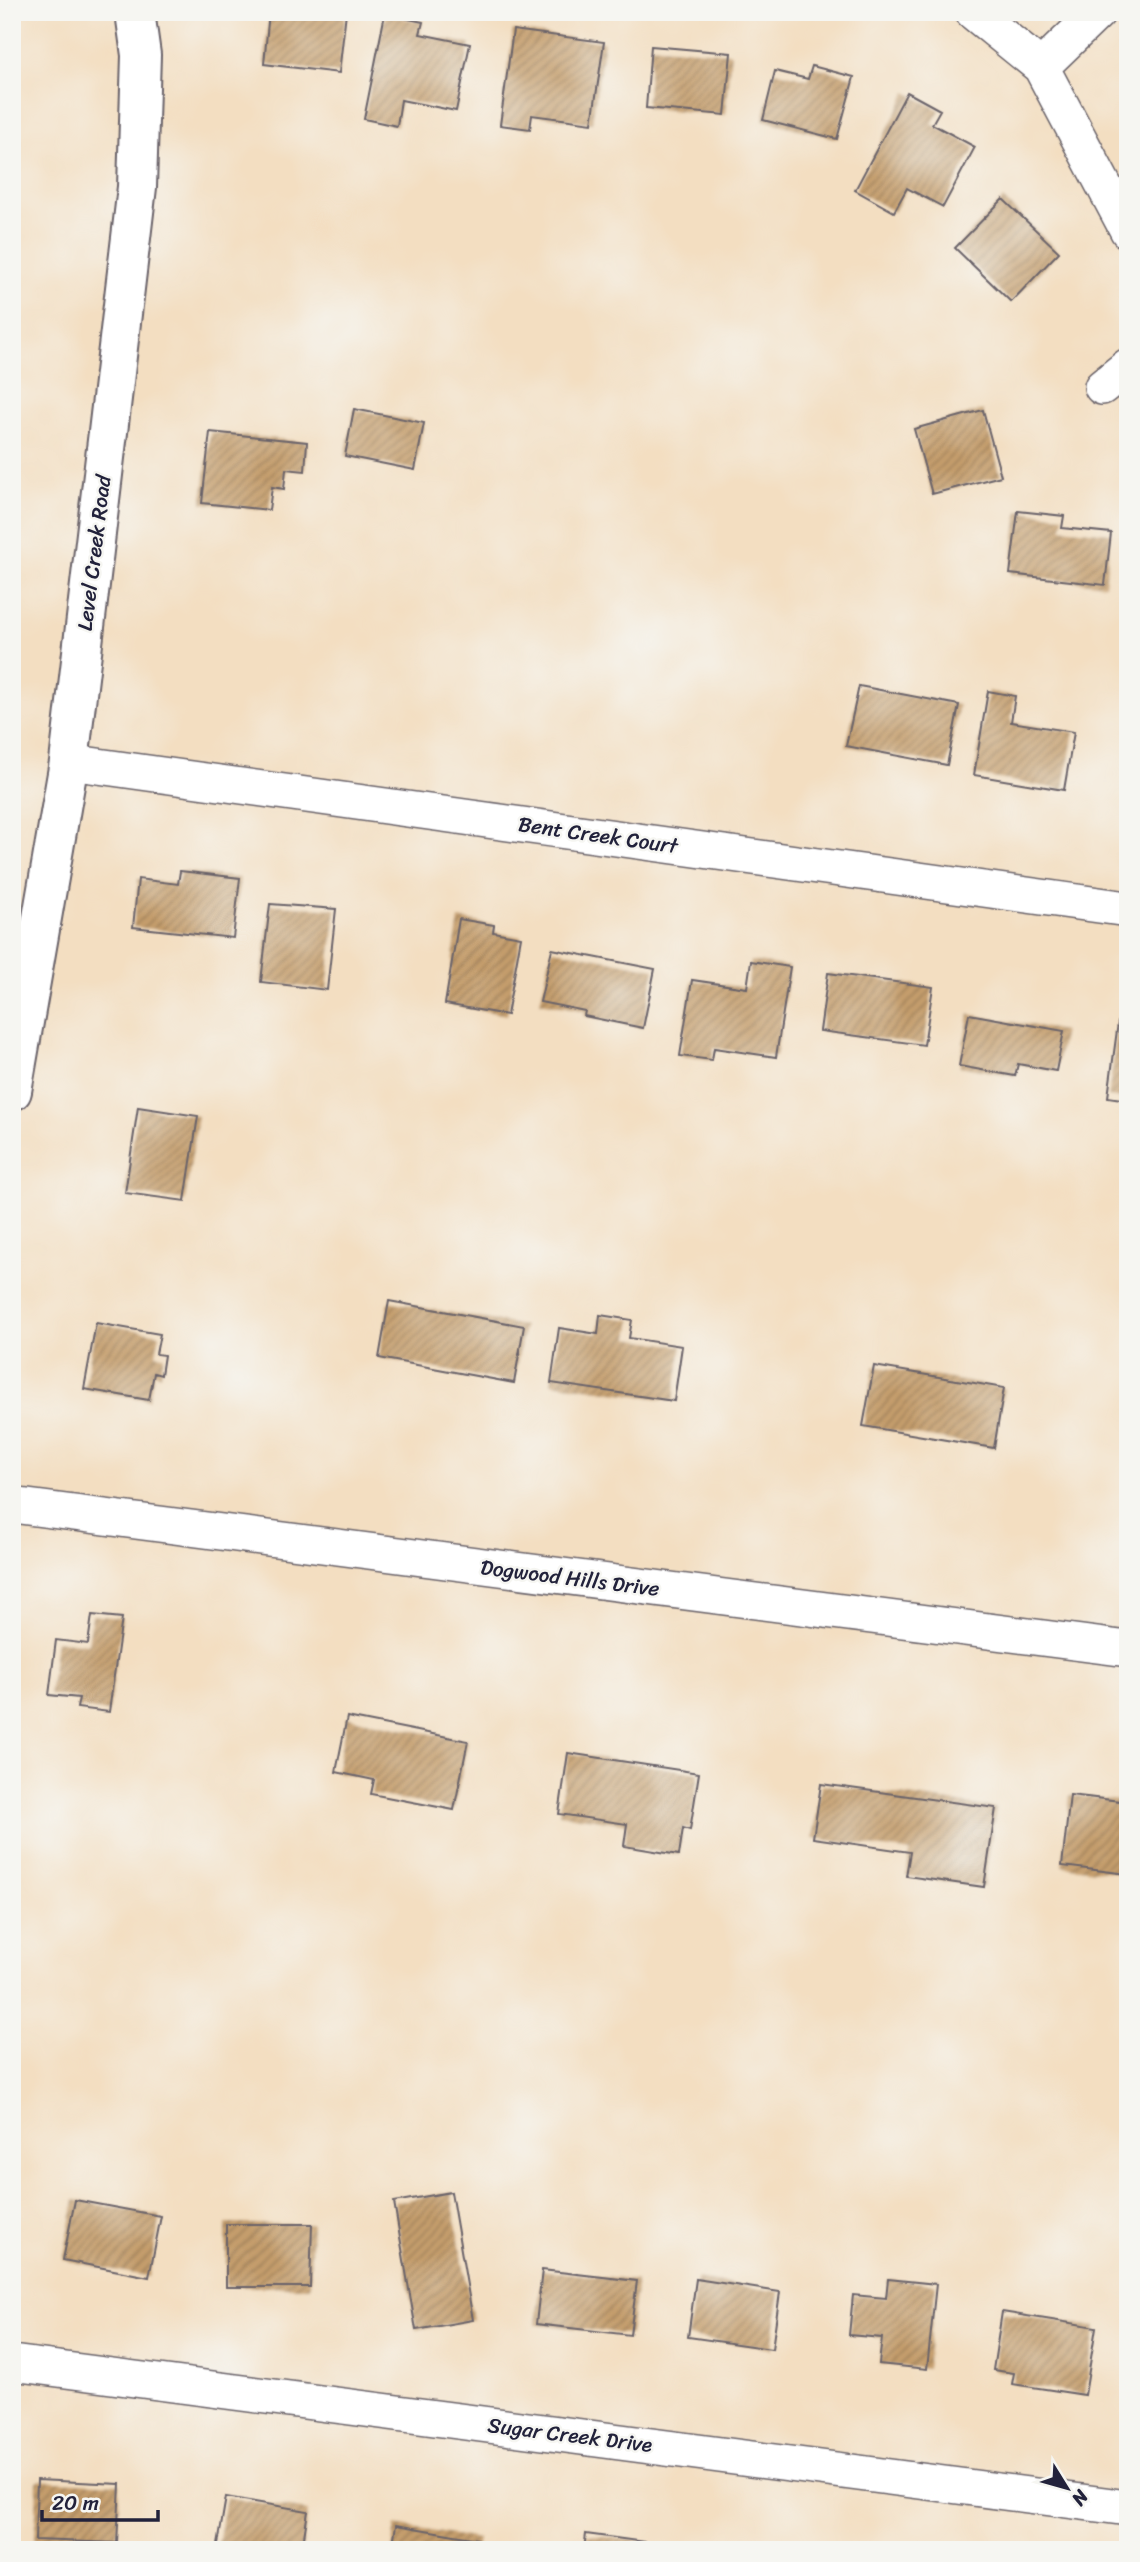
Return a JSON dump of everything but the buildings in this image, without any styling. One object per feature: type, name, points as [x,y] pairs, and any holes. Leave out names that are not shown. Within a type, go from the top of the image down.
[{"type":"street","name":"Level Creek Road","points":[[12,1091],[69,762],[139,172],[141,55],[135,12]]},
{"type":"street","points":[[973,12],[1041,67],[1128,231]]},
{"type":"street","points":[[1041,67],[1098,12]]},
{"type":"street","name":"Bent Creek Court","points":[[69,762],[1128,909]]},
{"type":"street","name":"Dogwood Hills Drive","points":[[12,1505],[1128,1649]]},
{"type":"street","name":"Sugar Creek Drive","points":[[12,2363],[1128,2508]]}]
